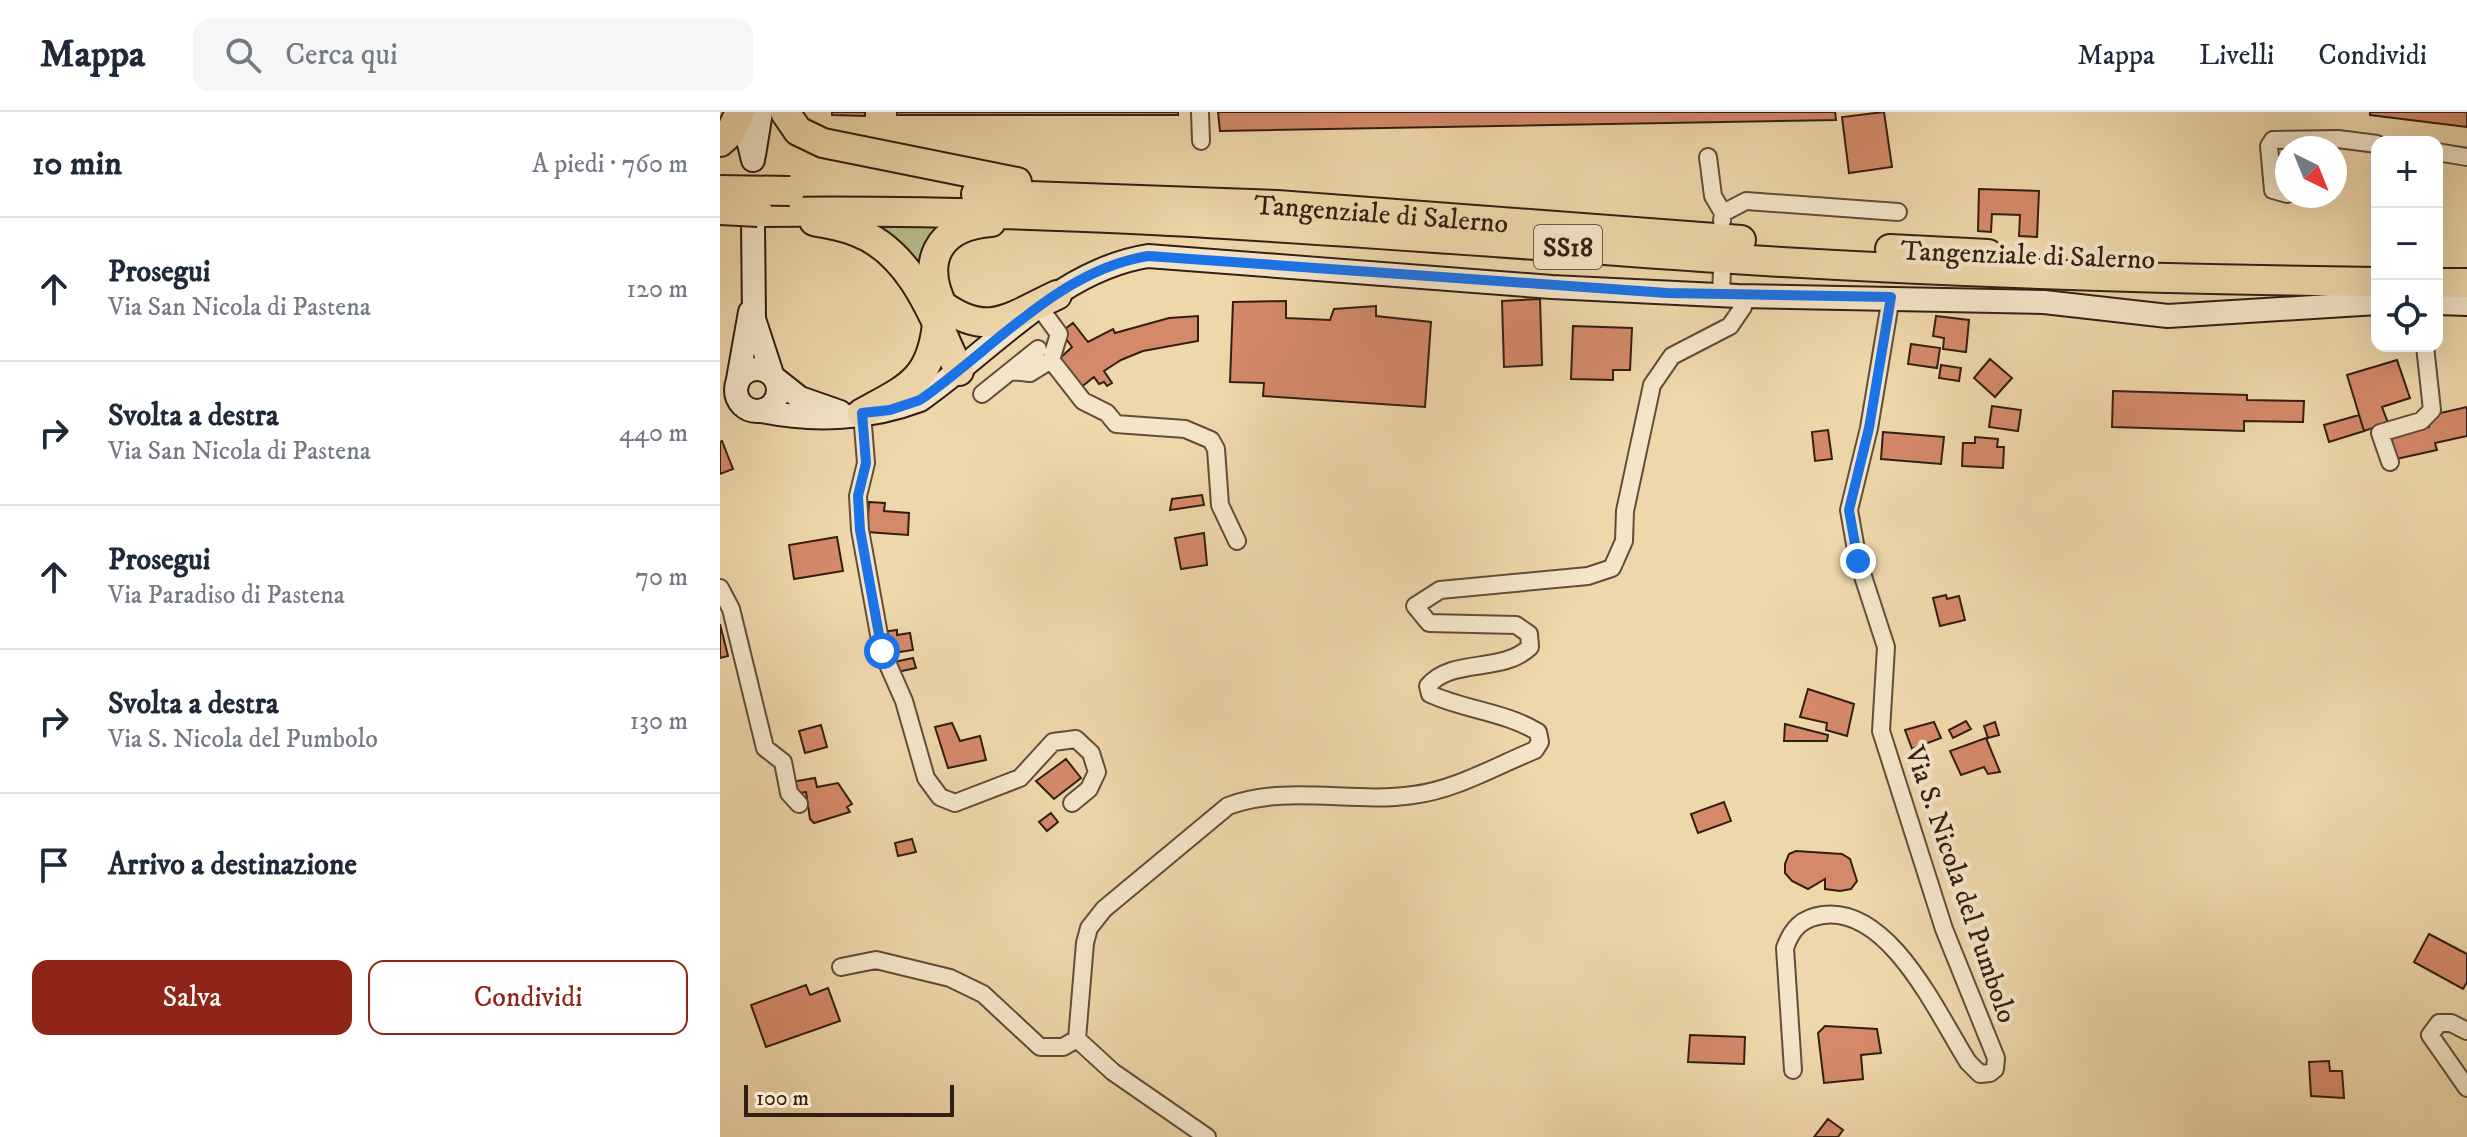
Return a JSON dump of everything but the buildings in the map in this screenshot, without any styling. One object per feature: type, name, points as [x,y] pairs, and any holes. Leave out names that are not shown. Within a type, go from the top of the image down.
[{"type":"highway","points":[[720,142],[730,133],[741,112]]},
{"type":"highway","points":[[785,112],[798,131],[823,143],[1025,183],[1071,206]]},
{"type":"highway","name":"Tangenziale di Salerno","points":[[720,190],[1071,206],[1286,227],[1944,271],[2371,282]]},
{"type":"highway","name":"Tangenziale di Salerno","points":[[720,210],[756,218],[1071,206],[1277,205],[1959,252],[2371,263]]},
{"type":"highway","points":[[964,368],[940,314],[934,288],[934,260],[946,239],[970,224],[1071,206]]},
{"type":"highway","points":[[756,218],[811,220],[857,232],[873,240],[907,274],[932,309],[940,314],[994,323],[1048,301]]},
{"type":"highway","points":[[2443,264],[2467,264]]},
{"type":"highway","points":[[2443,283],[2467,283]]},
{"type":"highway","points":[[854,413],[917,381],[935,346],[940,314]]},
{"type":"street","points":[[741,112],[753,160],[761,112]]},
{"type":"street","points":[[1200,112],[1201,141]]},
{"type":"street","points":[[2275,140],[2269,146],[2275,191]]},
{"type":"street","points":[[2347,144],[2371,144]]},
{"type":"street","points":[[2443,153],[2467,157]]},
{"type":"street","points":[[1708,157],[1713,196],[1722,220],[1746,201],[1898,212]]},
{"type":"street","points":[[741,401],[753,304],[756,218]]},
{"type":"street","points":[[741,401],[801,419],[890,410],[920,400],[1048,301],[1111,265],[1148,256],[1730,296],[2044,302],[2168,316],[2371,303]]},
{"type":"street","points":[[1077,1039],[1089,928],[1104,909],[1228,806],[1246,799],[1276,797],[1410,796],[1436,791],[1535,750],[1540,742],[1538,732],[1520,721],[1444,701],[1430,694],[1428,686],[1437,675],[1502,663],[1521,655],[1530,647],[1529,634],[1516,625],[1429,623],[1415,606],[1440,590],[1588,576],[1612,568],[1624,541],[1625,511],[1652,385],[1672,356],[1703,337],[1730,326],[1743,307],[1730,296],[1722,269]]},
{"type":"street","name":"Via S. Nicola del Pumbolo","points":[[1793,1070],[1785,948],[1790,934],[1805,918],[1828,914],[1848,917],[1884,938],[1902,957],[1968,1062],[1980,1074],[1995,1069],[1996,1058],[1944,929],[1881,731],[1886,647],[1858,561],[1849,510],[1869,428],[1891,297]]},
{"type":"street","points":[[1011,371],[1030,373],[1051,360],[1059,334],[1048,301]]},
{"type":"street","points":[[2443,303],[2467,304]]},
{"type":"street","points":[[720,411],[741,401],[772,405],[778,395],[756,330],[753,304]]},
{"type":"street","points":[[982,394],[1038,349]]},
{"type":"street","points":[[2390,462],[2380,433],[2421,421],[2432,410],[2426,352]]},
{"type":"street","points":[[1051,360],[1083,401],[1107,413],[1116,424],[1185,429],[1211,440],[1216,449],[1220,505],[1237,541]]},
{"type":"street","points":[[741,401],[741,376],[753,369],[774,376],[800,398],[854,413]]},
{"type":"street","points":[[854,413],[866,463],[858,496],[864,563],[882,651],[904,701],[926,778],[940,797],[955,803],[1020,778],[1053,742],[1076,739],[1091,753],[1097,772],[1089,789],[1072,803]]},
{"type":"street","points":[[721,593],[731,609],[765,748],[783,762],[789,793],[799,804]]},
{"type":"street","points":[[841,967],[876,960],[936,974],[983,994],[1040,1047],[1063,1047],[1077,1039]]},
{"type":"street","points":[[2467,1031],[2451,1023],[2439,1023],[2430,1035],[2467,1088]]},
{"type":"street","points":[[1077,1039],[1113,1072],[1207,1137]]},
{"type":"green space","points":[[958,223],[927,278],[860,225]]},
{"type":"route","points":[[882,651],[860,530],[858,496],[866,463],[862,413],[890,410],[920,400],[1078,281],[1123,260],[1148,256],[1552,287],[1738,296],[1891,297],[1869,428],[1849,510],[1858,561]]}]
